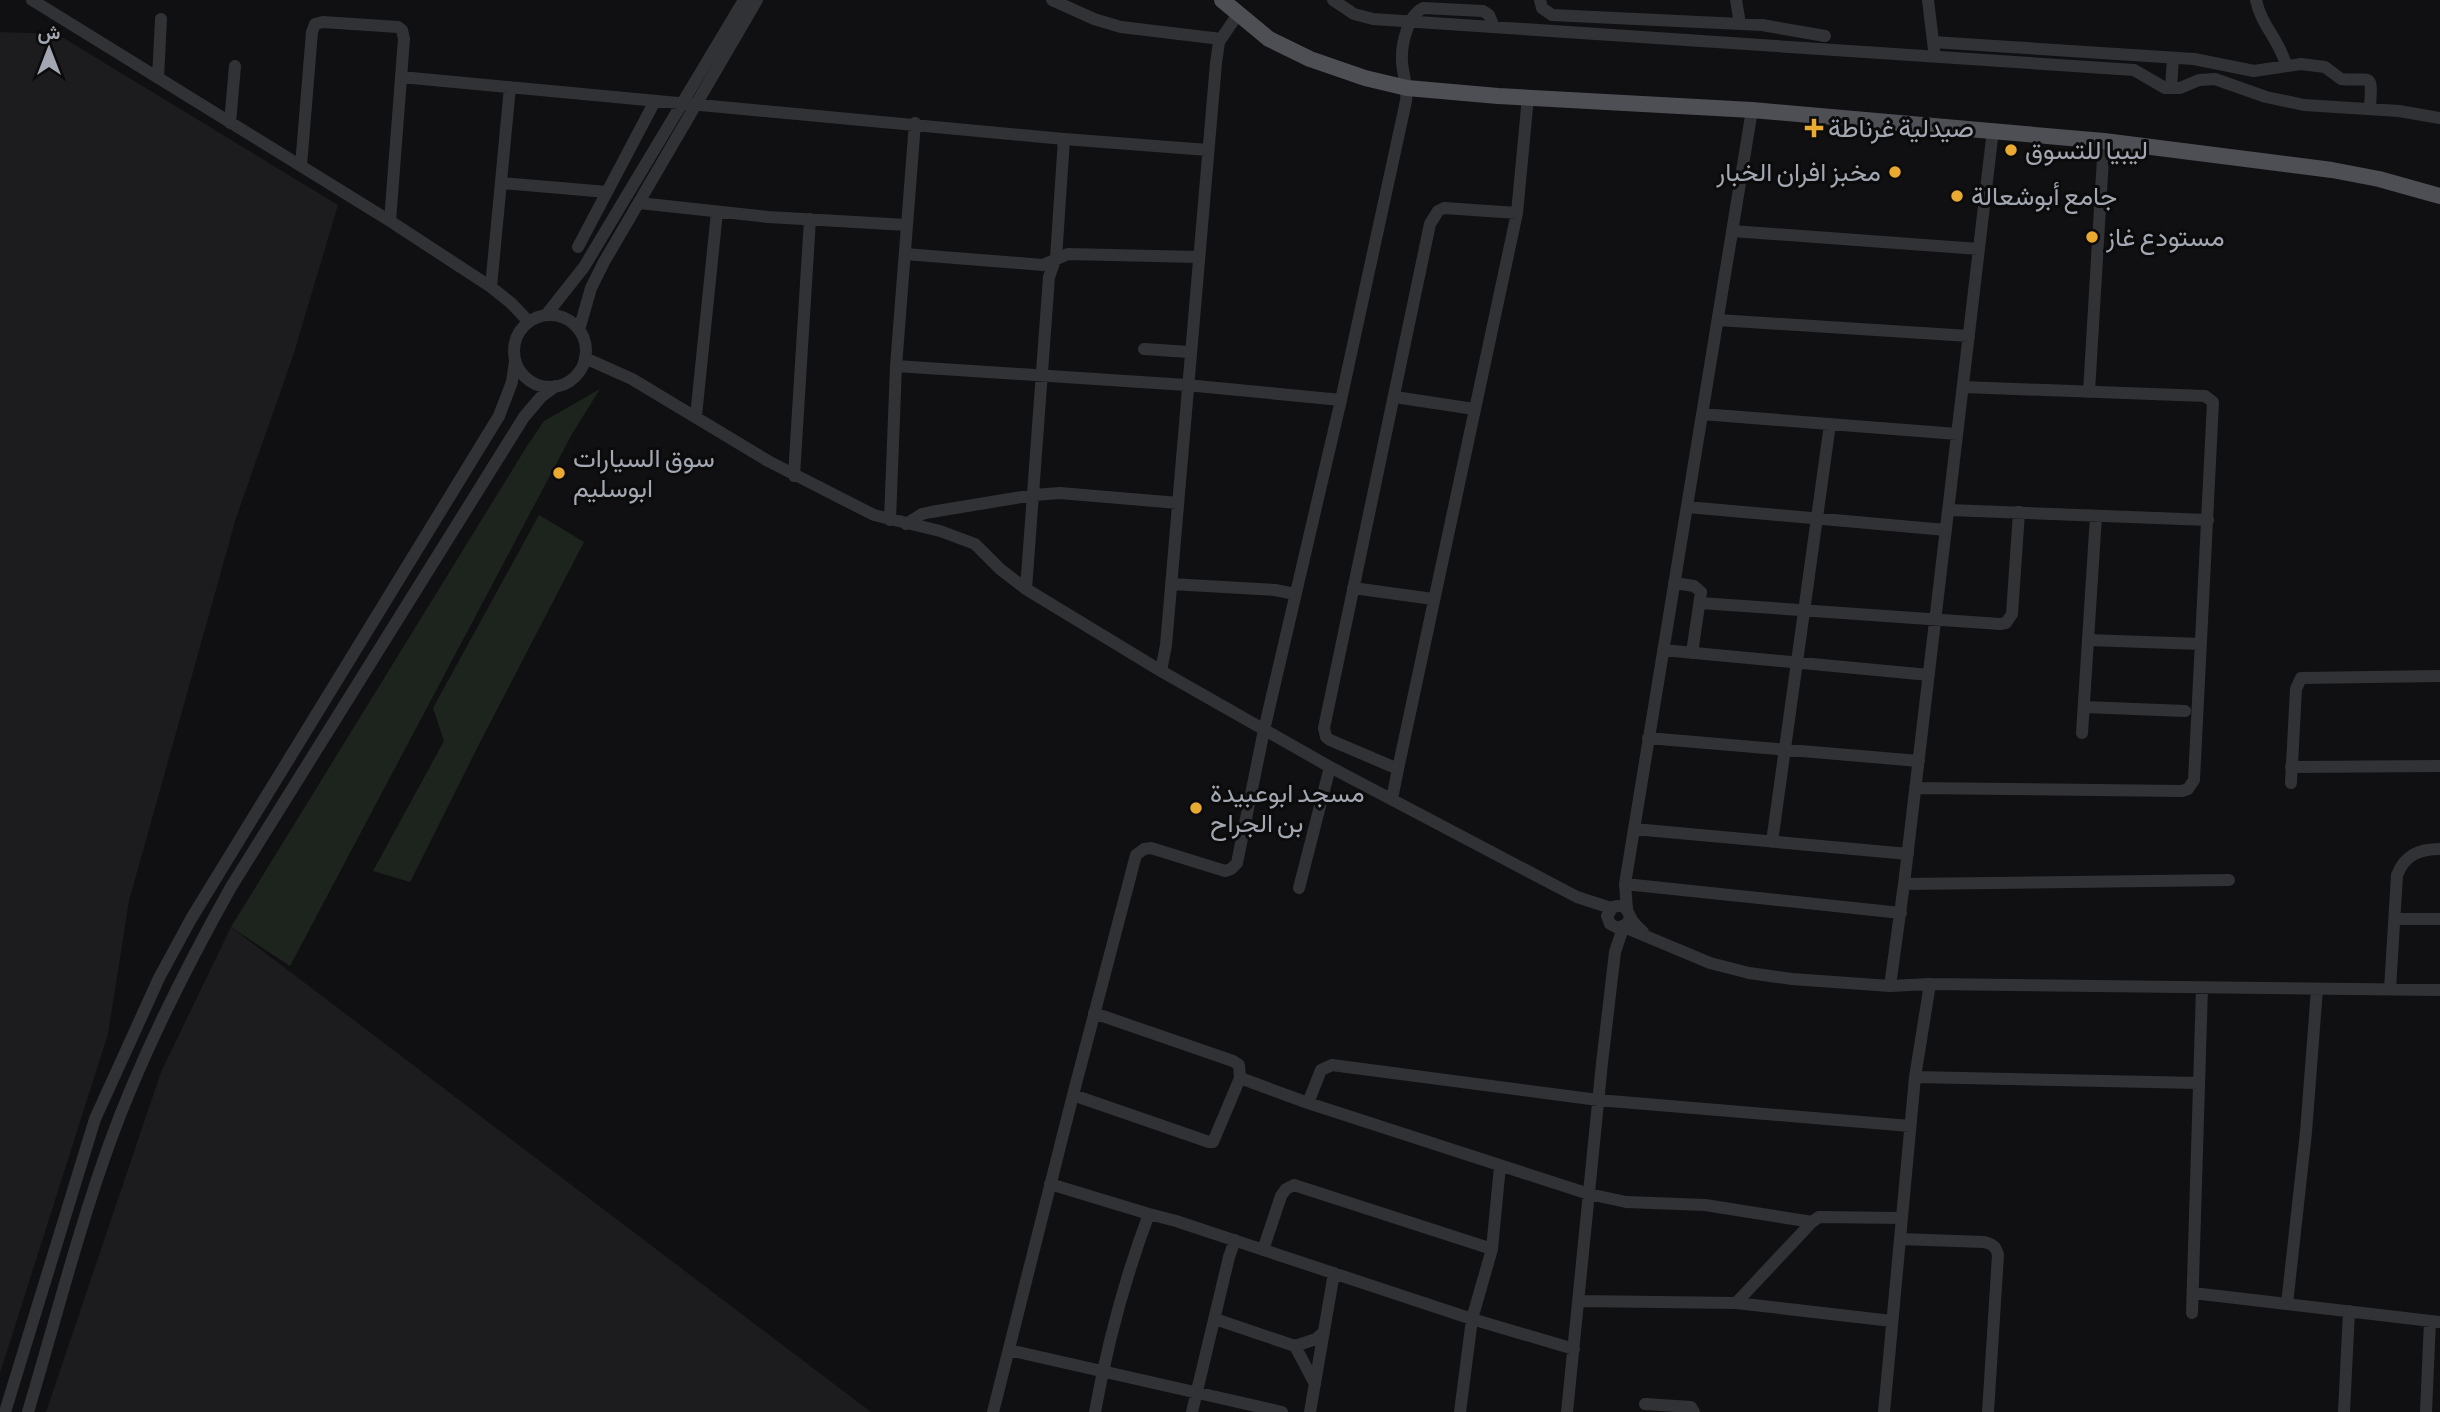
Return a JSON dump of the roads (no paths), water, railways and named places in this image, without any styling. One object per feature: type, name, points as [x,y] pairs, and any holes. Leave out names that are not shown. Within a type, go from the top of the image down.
[{"type":"main road","points":[[1222,0],[1236,7],[1269,39],[1330,67],[1407,88],[1752,110],[2104,141],[2320,168],[2379,179],[2440,196]]},
{"type":"street","points":[[32,0],[390,221],[491,287],[512,303],[529,322]]},
{"type":"street","points":[[556,386],[536,384],[520,370],[514,352],[518,335],[529,322],[546,315],[584,267],[744,0]]},
{"type":"street","points":[[579,330],[596,278],[757,0]]},
{"type":"street","points":[[1052,0],[1094,19],[1121,27],[1221,39]]},
{"type":"street","points":[[1333,0],[1354,14],[1373,19],[2134,70],[2159,86],[2171,88],[2199,80],[2215,79],[2287,102],[2440,118]]},
{"type":"street","points":[[1353,0],[1354,14]]},
{"type":"street","points":[[1540,0],[1542,8],[1552,15],[1774,26],[1825,36]]},
{"type":"street","points":[[1736,0],[1740,24]]},
{"type":"street","points":[[1928,0],[1935,57]]},
{"type":"street","points":[[2256,0],[2260,17],[2277,42],[2286,65]]},
{"type":"street","points":[[993,1412],[1136,855],[1151,848],[1222,870],[1234,868],[1237,863],[1264,730],[1341,400],[1407,88],[1402,53],[1411,22],[1420,9],[1442,4],[1483,12],[1489,15],[1494,27]]},
{"type":"street","points":[[1161,671],[1165,653],[1186,385],[1216,63],[1221,39],[1236,7]]},
{"type":"street","points":[[158,78],[161,19]]},
{"type":"street","points":[[301,166],[312,32],[315,24],[323,22],[398,27],[404,34],[390,221]]},
{"type":"street","points":[[1774,26],[1774,46]]},
{"type":"street","points":[[1933,43],[2053,48],[2206,60],[2253,71],[2286,65],[2325,67],[2344,79],[2367,78],[2371,84],[2370,109]]},
{"type":"street","points":[[2171,88],[2173,58]]},
{"type":"street","points":[[230,123],[235,66]]},
{"type":"street","points":[[401,77],[1208,150]]},
{"type":"street","points":[[491,287],[510,87]]},
{"type":"street","points":[[1392,799],[1517,213],[1528,97]]},
{"type":"street","points":[[578,247],[655,101]]},
{"type":"street","points":[[1567,1412],[1618,918],[1752,110]]},
{"type":"street","points":[[890,520],[896,366],[915,123]]},
{"type":"street","points":[[1890,986],[1901,913],[1993,130]]},
{"type":"street","points":[[1026,589],[1049,277],[1056,258],[1064,139]]},
{"type":"street","points":[[2089,391],[2104,141]]},
{"type":"street","points":[[501,183],[607,192]]},
{"type":"street","points":[[639,203],[717,212],[907,225]]},
{"type":"street","points":[[1398,769],[1330,740],[1324,733],[1324,723],[1432,217],[1437,211],[1452,207],[1517,213]]},
{"type":"street","points":[[696,416],[717,212]]},
{"type":"street","points":[[794,476],[810,219]]},
{"type":"street","points":[[1732,231],[1979,249]]},
{"type":"street","points":[[905,254],[1043,265],[1068,254],[1198,257]]},
{"type":"street","points":[[28,1412],[110,1142],[169,1003],[204,935],[231,887],[524,417],[541,397],[575,377],[585,358],[585,344],[579,330],[561,317],[546,315]]},
{"type":"street","points":[[1718,320],[1969,336]]},
{"type":"street","points":[[1144,349],[1189,352]]},
{"type":"street","points":[[585,358],[632,379],[794,476],[890,520],[940,531],[975,544],[1000,569],[1026,589],[1264,730],[1618,918],[1645,936],[1710,963],[1749,973],[1792,979],[1890,986],[1930,984],[2440,990]]},
{"type":"street","points":[[5,1412],[95,1119],[159,978],[197,909],[499,416],[512,382],[516,360]]},
{"type":"street","points":[[896,366],[1186,385],[1341,400]]},
{"type":"street","points":[[1915,788],[2188,789],[2194,780],[2214,408],[2210,398],[1963,387]]},
{"type":"street","points":[[1395,397],[1474,409]]},
{"type":"street","points":[[1702,414],[1957,435]]},
{"type":"street","points":[[1772,842],[1830,424]]},
{"type":"street","points":[[906,524],[922,514],[1034,495],[1073,493],[1178,503]]},
{"type":"street","points":[[1688,507],[1946,530]]},
{"type":"street","points":[[1949,510],[2208,520]]},
{"type":"street","points":[[1700,603],[2000,624],[2010,619],[2019,512]]},
{"type":"street","points":[[2082,733],[2096,516]]},
{"type":"street","points":[[1674,583],[1697,587],[1700,592],[1692,653]]},
{"type":"street","points":[[1171,584],[1275,590],[1295,594]]},
{"type":"street","points":[[1353,588],[1433,599]]},
{"type":"street","points":[[2088,640],[2201,644]]},
{"type":"street","points":[[1663,650],[1929,675]]},
{"type":"street","points":[[2291,783],[2296,689],[2301,678],[2440,676]]},
{"type":"street","points":[[2084,707],[2186,711]]},
{"type":"street","points":[[1648,738],[1919,761]]},
{"type":"street","points":[[2291,767],[2440,766]]},
{"type":"street","points":[[1298,888],[1330,767]]},
{"type":"street","points":[[1634,830],[1908,854]]},
{"type":"street","points":[[2390,989],[2397,875],[2401,866],[2416,852],[2440,849]]},
{"type":"street","points":[[1904,884],[2229,880]]},
{"type":"street","points":[[1625,884],[1901,913]]},
{"type":"street","points":[[2395,919],[2440,919]]},
{"type":"street","points":[[1884,1412],[1915,1077],[1930,984]]},
{"type":"street","points":[[2192,1313],[2202,988]]},
{"type":"street","points":[[2287,1304],[2306,1132],[2317,989]]},
{"type":"street","points":[[1073,1096],[1213,1142],[1240,1078],[1238,1065],[1233,1061],[1094,1013]]},
{"type":"street","points":[[1308,1103],[1321,1070],[1332,1065],[1598,1100],[1910,1126]]},
{"type":"street","points":[[1915,1077],[2199,1083]]},
{"type":"street","points":[[1240,1078],[1308,1103],[1589,1194],[1626,1202],[1717,1206],[1812,1222]]},
{"type":"street","points":[[1460,1412],[1472,1319],[1492,1249],[1500,1166]]},
{"type":"street","points":[[1050,1184],[1235,1240],[1472,1319],[1574,1349]]},
{"type":"street","points":[[1263,1250],[1281,1196],[1286,1189],[1294,1185],[1492,1249]]},
{"type":"street","points":[[1095,1412],[1102,1373],[1136,1245],[1149,1214]]},
{"type":"street","points":[[1736,1303],[1812,1222],[1827,1216],[1902,1218]]},
{"type":"street","points":[[1192,1412],[1235,1240]]},
{"type":"street","points":[[1900,1240],[1983,1242],[1996,1248],[1998,1255],[1988,1412]]},
{"type":"street","points":[[1310,1412],[1334,1273]]},
{"type":"street","points":[[2193,1293],[2435,1321],[2426,1412]]},
{"type":"street","points":[[1579,1301],[1736,1303],[1892,1321]]},
{"type":"street","points":[[2344,1412],[2349,1311]]},
{"type":"street","points":[[1215,1319],[1295,1346],[1316,1339],[1324,1332]]},
{"type":"street","points":[[28,1331],[50,1339]]},
{"type":"street","points":[[1295,1346],[1315,1384]]},
{"type":"street","points":[[1009,1350],[1282,1412]]},
{"type":"street","points":[[1645,1404],[1692,1407],[1694,1412]]},
{"type":"place","name":"صيدلية غرناطة","points":[[1814,128]]},
{"type":"place","name":"ليبيا للتسوق","points":[[2011,150]]},
{"type":"place","name":"مخبز افران الخبار","points":[[1895,172]]},
{"type":"place","name":"جامع أبوشعالة","points":[[1957,196]]},
{"type":"place","name":"مستودع غاز","points":[[2092,237]]},
{"type":"place","name":"سوق السيارات ابوسليم","points":[[559,473]]},
{"type":"place","name":"مسجد ابوعبيدة بن الجراح","points":[[1196,808]]}]
